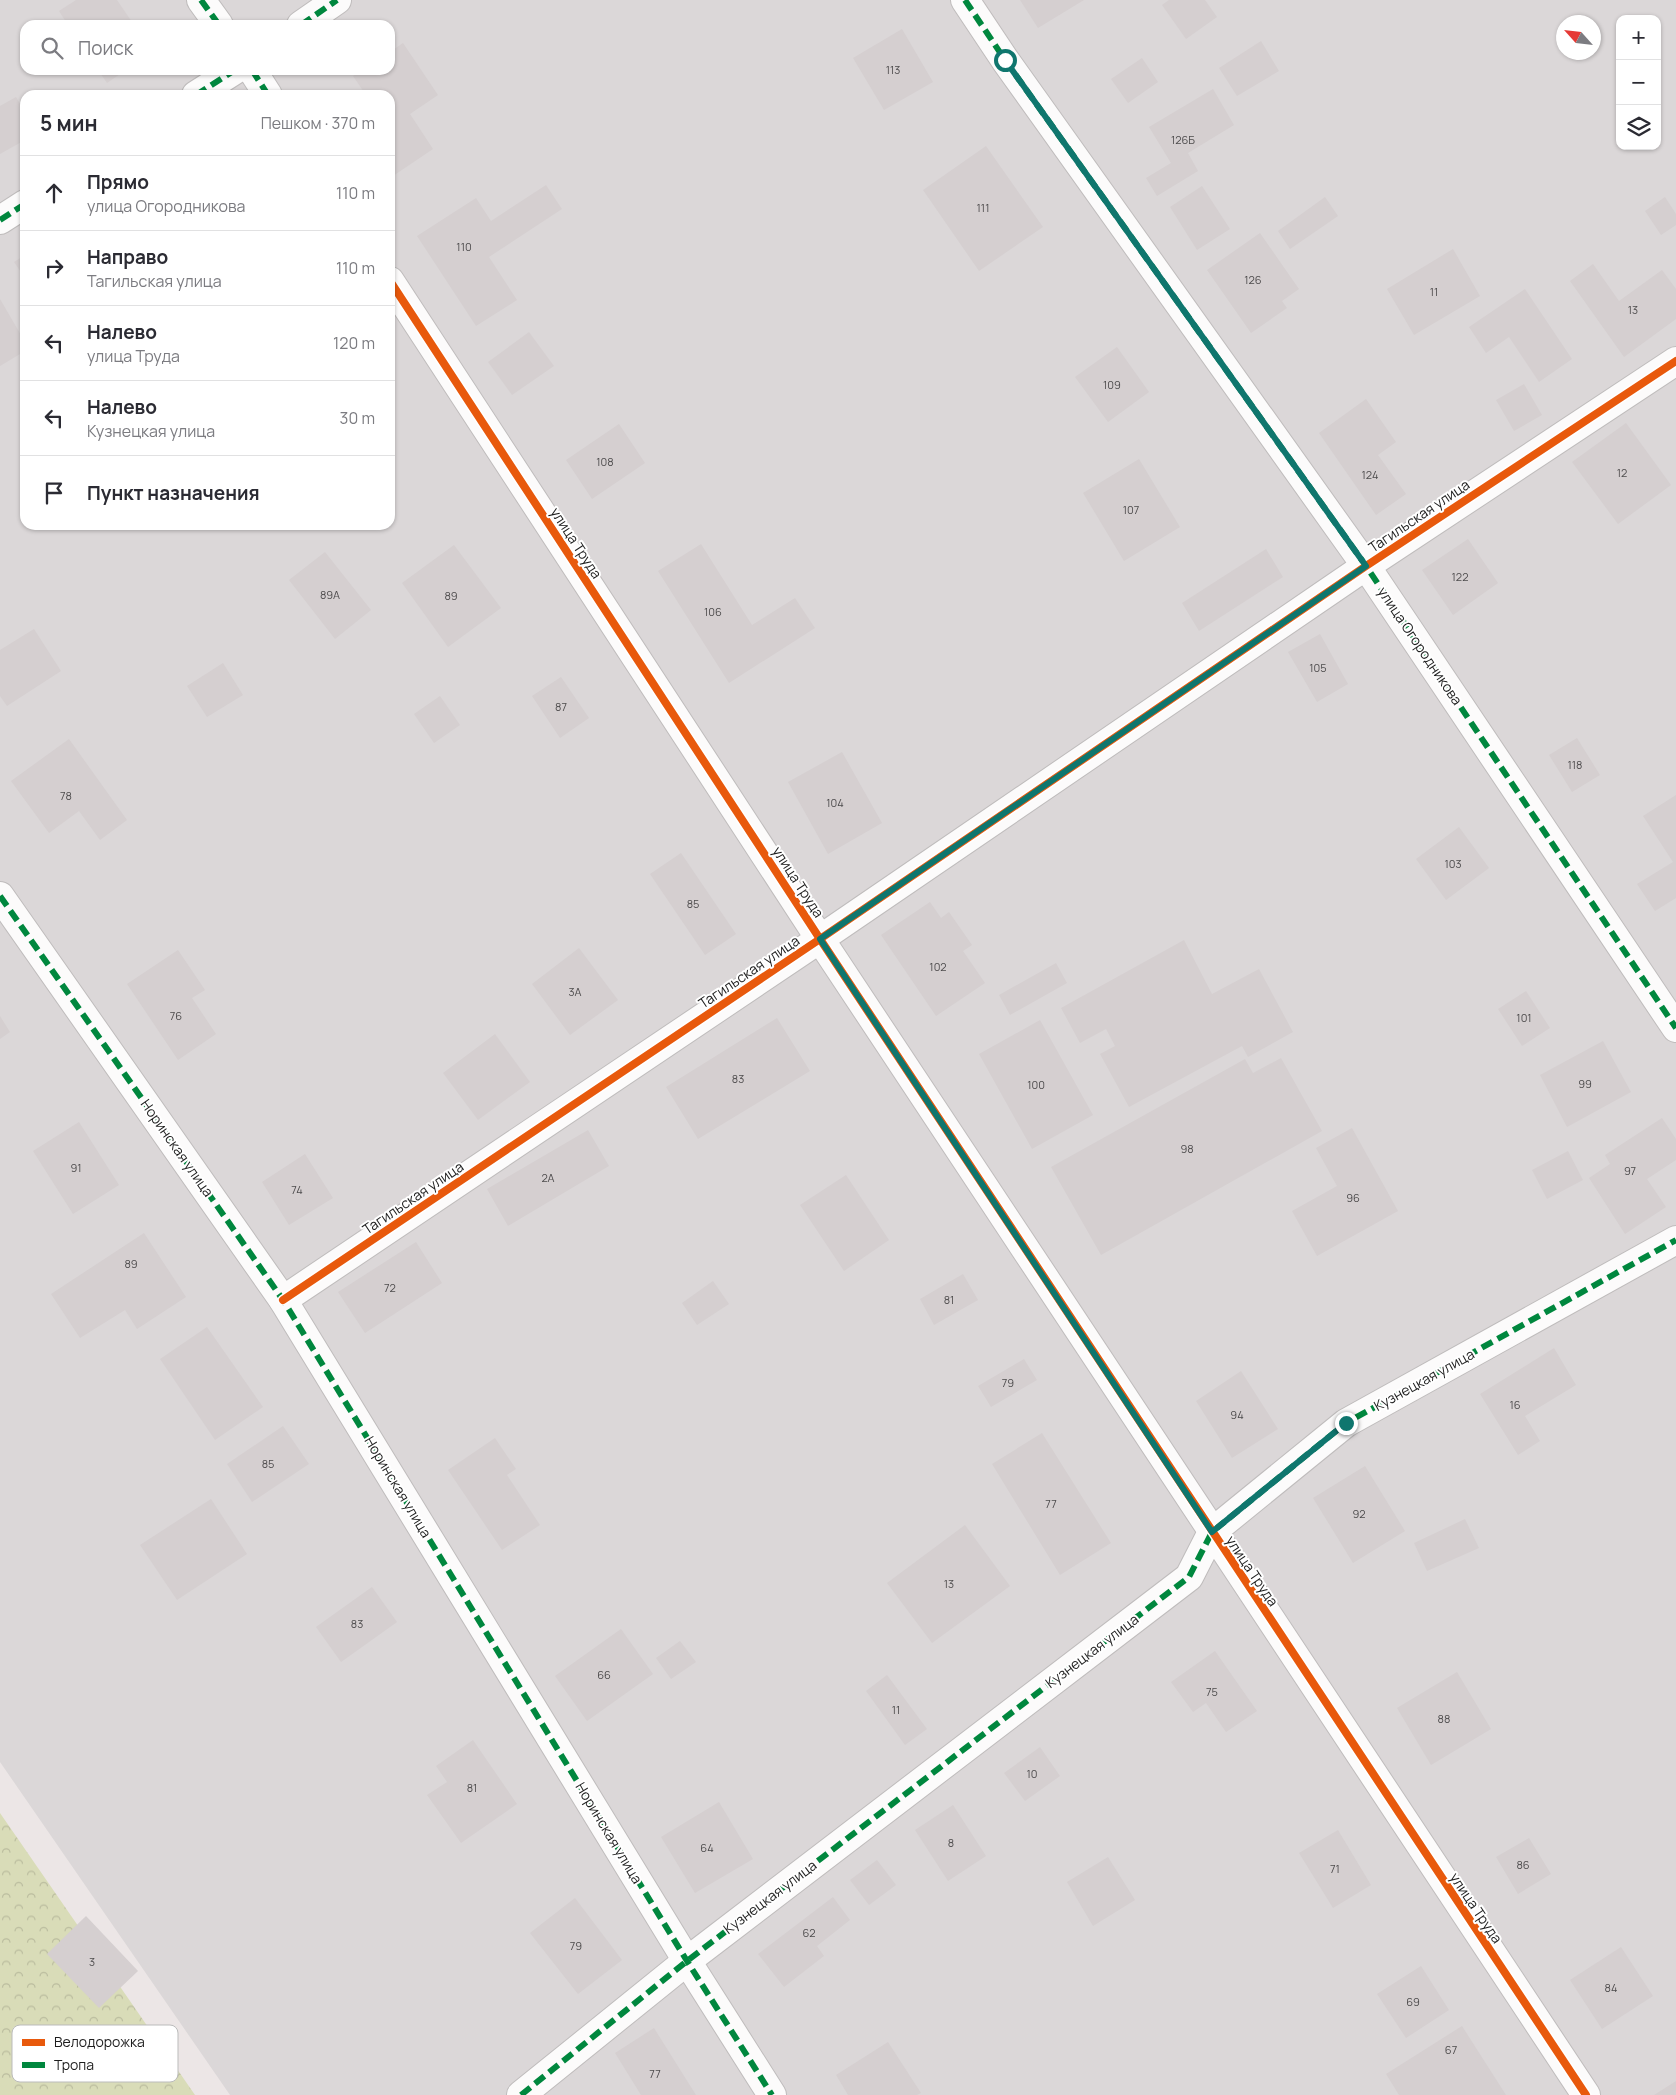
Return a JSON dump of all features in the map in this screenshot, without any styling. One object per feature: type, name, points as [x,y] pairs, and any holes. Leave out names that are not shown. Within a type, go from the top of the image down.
[{"type":"street","points":[[201,0],[215,20]]},
{"type":"street","points":[[308,20],[337,0]]},
{"type":"street","name":"улица Огородникова","points":[[965,0],[1010,68],[1366,566],[1676,1028]]},
{"type":"street","points":[[204,90],[227,75]]},
{"type":"street","points":[[255,75],[265,90]]},
{"type":"street","points":[[0,220],[20,207]]},
{"type":"street","name":"улица Труда","points":[[395,290],[820,939],[1586,2095]]},
{"type":"street","name":"Тагильская улица","points":[[283,1300],[820,939],[1366,566],[1676,361]]},
{"type":"street","name":"Норинская улица","points":[[0,896],[283,1300],[687,1961],[772,2095]]},
{"type":"street","name":"Кузнецкая улица","points":[[521,2095],[687,1961],[1189,1577],[1212,1532],[1346,1423],[1676,1240]]},
{"type":"shaded area","points":[[0,0],[1676,0],[1676,2095],[230,2095],[0,1762]]},
{"type":"green space","points":[[0,1813],[147,2025],[12,2025],[12,2082],[178,2082],[178,2070],[195,2095],[0,2095]]},
{"type":"building","points":[[76,0],[117,0],[131,20],[65,20],[59,11]]},
{"type":"building","points":[[1020,0],[1084,0],[1038,28]]},
{"type":"building","points":[[1169,0],[1205,0],[1217,17],[1186,39],[1162,5]]},
{"type":"building","points":[[902,29],[933,82],[884,110],[853,58]]},
{"type":"building","points":[[1261,41],[1279,71],[1237,96],[1219,68]]},
{"type":"building","points":[[403,43],[438,95],[410,114],[433,149],[395,175],[395,90],[363,90],[353,76],[395,75],[395,49]]},
{"type":"building","points":[[1142,58],[1158,82],[1128,103],[1111,79]]},
{"type":"building","points":[[101,75],[119,75],[107,83]]},
{"type":"building","points":[[1213,89],[1234,125],[1188,153],[1198,171],[1157,196],[1146,178],[1171,163],[1149,127]]},
{"type":"building","points":[[16,97],[20,104],[20,143],[0,154],[0,106]]},
{"type":"building","points":[[986,146],[1043,227],[979,271],[923,190]]},
{"type":"building","points":[[546,185],[562,209],[489,257],[517,300],[476,326],[417,236],[476,198],[491,221]]},
{"type":"building","points":[[1202,186],[1230,229],[1197,250],[1170,207]]},
{"type":"building","points":[[1325,197],[1338,216],[1290,249],[1278,231]]},
{"type":"building","points":[[1665,197],[1676,214],[1676,225],[1661,235],[1645,211]]},
{"type":"building","points":[[1260,233],[1299,289],[1282,301],[1287,308],[1251,333],[1207,270]]},
{"type":"building","points":[[1453,249],[1480,296],[1414,335],[1387,289]]},
{"type":"building","points":[[20,258],[20,271],[14,262]]},
{"type":"building","points":[[1593,264],[1619,301],[1662,270],[1676,289],[1676,319],[1624,357],[1570,281]]},
{"type":"building","points":[[1525,289],[1572,359],[1539,382],[1509,337],[1486,353],[1469,327]]},
{"type":"building","points":[[0,299],[20,333],[20,354],[0,366]]},
{"type":"building","points":[[529,332],[554,366],[512,395],[488,362]]},
{"type":"building","points":[[1117,347],[1149,392],[1108,422],[1075,377]]},
{"type":"building","points":[[1524,384],[1542,415],[1514,431],[1496,400]]},
{"type":"building","points":[[1366,399],[1396,442],[1378,455],[1406,494],[1376,515],[1319,433]]},
{"type":"building","points":[[1626,423],[1671,485],[1618,524],[1572,462]]},
{"type":"building","points":[[619,424],[645,463],[592,499],[566,460]]},
{"type":"building","points":[[1139,459],[1180,527],[1124,561],[1083,493]]},
{"type":"building","points":[[1468,539],[1498,583],[1453,615],[1422,570]]},
{"type":"building","points":[[701,544],[752,625],[795,598],[815,628],[729,683],[658,571]]},
{"type":"building","points":[[454,545],[501,608],[448,647],[402,583]]},
{"type":"building","points":[[1266,549],[1283,577],[1199,631],[1182,603]]},
{"type":"building","points":[[325,552],[371,610],[335,639],[289,580]]},
{"type":"building","points":[[34,629],[61,671],[7,706],[0,696],[0,650]]},
{"type":"building","points":[[1320,634],[1348,684],[1317,702],[1288,652]]},
{"type":"building","points":[[223,663],[243,695],[207,717],[187,686]]},
{"type":"building","points":[[561,677],[589,718],[560,738],[532,696]]},
{"type":"building","points":[[440,696],[460,725],[434,743],[414,714]]},
{"type":"building","points":[[1577,738],[1600,775],[1572,792],[1549,755]]},
{"type":"building","points":[[69,739],[127,820],[100,840],[79,811],[49,833],[11,781]]},
{"type":"building","points":[[842,752],[882,823],[828,854],[788,782]]},
{"type":"building","points":[[1676,795],[1676,898],[1655,911],[1637,884],[1673,862],[1643,816]]},
{"type":"building","points":[[1459,827],[1489,868],[1446,900],[1416,859]]},
{"type":"building","points":[[681,853],[736,934],[705,955],[650,874]]},
{"type":"building","points":[[930,902],[941,918],[949,912],[972,945],[963,951],[985,983],[936,1016],[881,935]]},
{"type":"building","points":[[1184,940],[1212,994],[1259,969],[1293,1032],[1248,1057],[1242,1046],[1129,1107],[1100,1054],[1115,1046],[1106,1029],[1080,1043],[1061,1008]]},
{"type":"building","points":[[579,948],[618,1000],[570,1035],[532,984]]},
{"type":"building","points":[[178,950],[205,990],[192,998],[216,1034],[178,1060],[127,984]]},
{"type":"building","points":[[1056,963],[1067,983],[1010,1015],[999,995]]},
{"type":"building","points":[[1526,991],[1550,1028],[1522,1046],[1498,1009]]},
{"type":"building","points":[[0,1016],[10,1032],[0,1039]]},
{"type":"building","points":[[777,1018],[810,1071],[698,1139],[666,1087]]},
{"type":"building","points":[[1040,1020],[1093,1115],[1032,1149],[979,1054]]},
{"type":"building","points":[[495,1034],[530,1082],[478,1120],[443,1073]]},
{"type":"building","points":[[1603,1041],[1631,1092],[1567,1127],[1540,1075]]},
{"type":"building","points":[[1281,1058],[1322,1131],[1101,1255],[1051,1167],[1245,1059],[1253,1073]]},
{"type":"building","points":[[1662,1118],[1676,1139],[1676,1160],[1647,1179],[1666,1207],[1625,1234],[1589,1178],[1610,1164],[1605,1155]]},
{"type":"building","points":[[79,1122],[119,1185],[73,1214],[33,1151]]},
{"type":"building","points":[[1352,1128],[1398,1211],[1317,1256],[1292,1211],[1337,1186],[1316,1148]]},
{"type":"building","points":[[588,1130],[609,1166],[508,1226],[487,1189]]},
{"type":"building","points":[[1568,1151],[1583,1180],[1547,1199],[1532,1170]]},
{"type":"building","points":[[305,1154],[333,1198],[289,1225],[262,1182]]},
{"type":"building","points":[[846,1175],[889,1240],[844,1271],[800,1205]]},
{"type":"building","points":[[144,1233],[186,1297],[137,1329],[125,1310],[80,1338],[51,1294]]},
{"type":"building","points":[[416,1242],[442,1283],[365,1333],[338,1292]]},
{"type":"building","points":[[963,1274],[978,1300],[934,1325],[920,1299]]},
{"type":"building","points":[[713,1281],[729,1304],[697,1325],[682,1303]]},
{"type":"building","points":[[207,1327],[263,1407],[215,1440],[160,1359]]},
{"type":"building","points":[[1554,1348],[1576,1385],[1525,1416],[1540,1441],[1518,1455],[1480,1394]]},
{"type":"building","points":[[1024,1359],[1037,1380],[991,1407],[978,1386]]},
{"type":"building","points":[[1241,1371],[1278,1429],[1232,1458],[1196,1401]]},
{"type":"building","points":[[283,1426],[309,1464],[252,1502],[227,1464]]},
{"type":"building","points":[[1042,1433],[1111,1543],[1060,1575],[992,1464]]},
{"type":"building","points":[[495,1438],[516,1469],[507,1475],[540,1525],[502,1550],[448,1470]]},
{"type":"building","points":[[1365,1466],[1405,1531],[1353,1563],[1313,1498]]},
{"type":"building","points":[[211,1499],[247,1554],[177,1600],[140,1545]]},
{"type":"building","points":[[1465,1519],[1479,1548],[1427,1571],[1414,1543]]},
{"type":"building","points":[[965,1525],[1010,1586],[932,1643],[887,1583]]},
{"type":"building","points":[[372,1587],[397,1622],[341,1662],[316,1627]]},
{"type":"building","points":[[621,1629],[653,1674],[587,1721],[555,1676]]},
{"type":"building","points":[[680,1641],[696,1662],[671,1679],[656,1658]]},
{"type":"building","points":[[1215,1651],[1257,1711],[1226,1732],[1206,1703],[1193,1712],[1171,1682]]},
{"type":"building","points":[[1457,1672],[1491,1729],[1431,1765],[1397,1708]]},
{"type":"building","points":[[887,1675],[927,1729],[905,1745],[866,1691]]},
{"type":"building","points":[[473,1740],[517,1804],[461,1843],[427,1795],[447,1782],[436,1766]]},
{"type":"building","points":[[1040,1747],[1060,1776],[1025,1801],[1004,1773]]},
{"type":"building","points":[[719,1802],[753,1859],[695,1893],[661,1837]]},
{"type":"building","points":[[953,1805],[986,1856],[948,1881],[915,1830]]},
{"type":"building","points":[[1338,1830],[1371,1885],[1333,1908],[1299,1853]]},
{"type":"building","points":[[1529,1838],[1551,1874],[1518,1894],[1496,1857]]},
{"type":"building","points":[[1108,1857],[1135,1900],[1093,1926],[1067,1882]]},
{"type":"building","points":[[877,1860],[896,1885],[869,1905],[850,1880]]},
{"type":"building","points":[[833,1897],[850,1920],[817,1946],[824,1956],[784,1987],[758,1954]]},
{"type":"building","points":[[575,1898],[622,1960],[578,1994],[530,1933]]},
{"type":"building","points":[[86,1916],[138,1971],[99,2008],[47,1954]]},
{"type":"building","points":[[1621,1947],[1653,1996],[1602,2029],[1570,1980]]},
{"type":"building","points":[[1421,1966],[1449,2010],[1406,2038],[1377,1994]]},
{"type":"building","points":[[1462,2026],[1506,2095],[1399,2095],[1386,2074]]},
{"type":"building","points":[[654,2028],[696,2095],[641,2095],[615,2053]]},
{"type":"building","points":[[888,2042],[921,2093],[917,2095],[848,2095],[836,2075]]},
{"type":"building","points":[[1676,2081],[1676,2095],[1654,2095]]},
{"type":"marked path","points":[[201,0],[215,20]]},
{"type":"marked path","points":[[308,20],[337,0]]},
{"type":"marked path","points":[[965,0],[1005,60],[1366,566],[1676,1028]]},
{"type":"marked path","points":[[204,90],[227,75]]},
{"type":"marked path","points":[[255,75],[265,90]]},
{"type":"marked path","points":[[0,220],[20,207]]},
{"type":"marked path","points":[[0,896],[283,1300],[687,1961],[772,2095]]},
{"type":"marked path","points":[[521,2095],[687,1961],[1189,1577],[1212,1532],[1346,1423],[1676,1240]]},
{"type":"cycle path","points":[[395,289],[820,939],[1586,2095]]},
{"type":"cycle path","points":[[283,1300],[820,939],[1366,566],[1676,361]]},
{"type":"route","points":[[1005,60],[1366,566],[820,939],[1212,1532],[1346,1423]]}]
